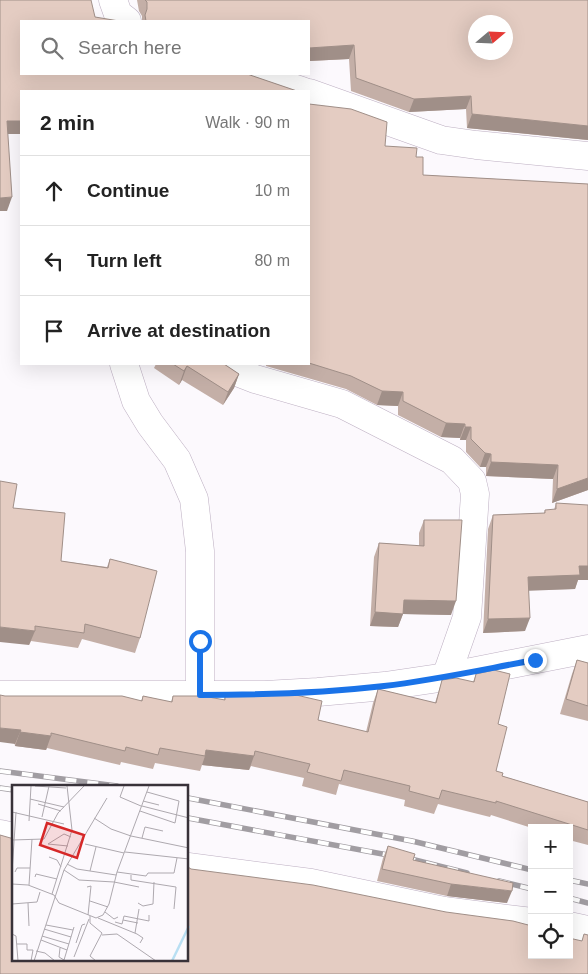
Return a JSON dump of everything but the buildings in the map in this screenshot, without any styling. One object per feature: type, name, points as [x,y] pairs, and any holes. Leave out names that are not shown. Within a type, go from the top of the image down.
[{"type":"street","points":[[113,0],[118,14],[126,20]]},
{"type":"street","points":[[253,75],[299,90]]},
{"type":"street","points":[[310,94],[441,140],[588,156]]},
{"type":"street","points":[[124,365],[136,401],[150,424],[177,460],[194,499],[200,550],[200,695]]},
{"type":"street","points":[[228,365],[237,372],[269,384],[342,404],[452,460],[472,481],[475,494],[466,616],[446,677]]},
{"type":"street","points":[[0,695],[265,695],[318,692],[385,686],[446,677],[588,649]]},
{"type":"street","points":[[189,867],[311,883],[444,911],[528,922]]},
{"type":"street","points":[[573,927],[588,930]]},
{"type":"railway","points":[[0,771],[109,785]]},
{"type":"railway","points":[[0,788],[12,790]]},
{"type":"railway","points":[[189,798],[412,841],[528,869]]},
{"type":"railway","points":[[189,818],[415,860],[467,873]]},
{"type":"railway","points":[[499,881],[528,888]]},
{"type":"railway","points":[[573,881],[588,884]]},
{"type":"railway","points":[[573,899],[588,903]]},
{"type":"route","points":[[200,641],[200,695],[265,695],[385,686],[446,677],[535,660]]}]
